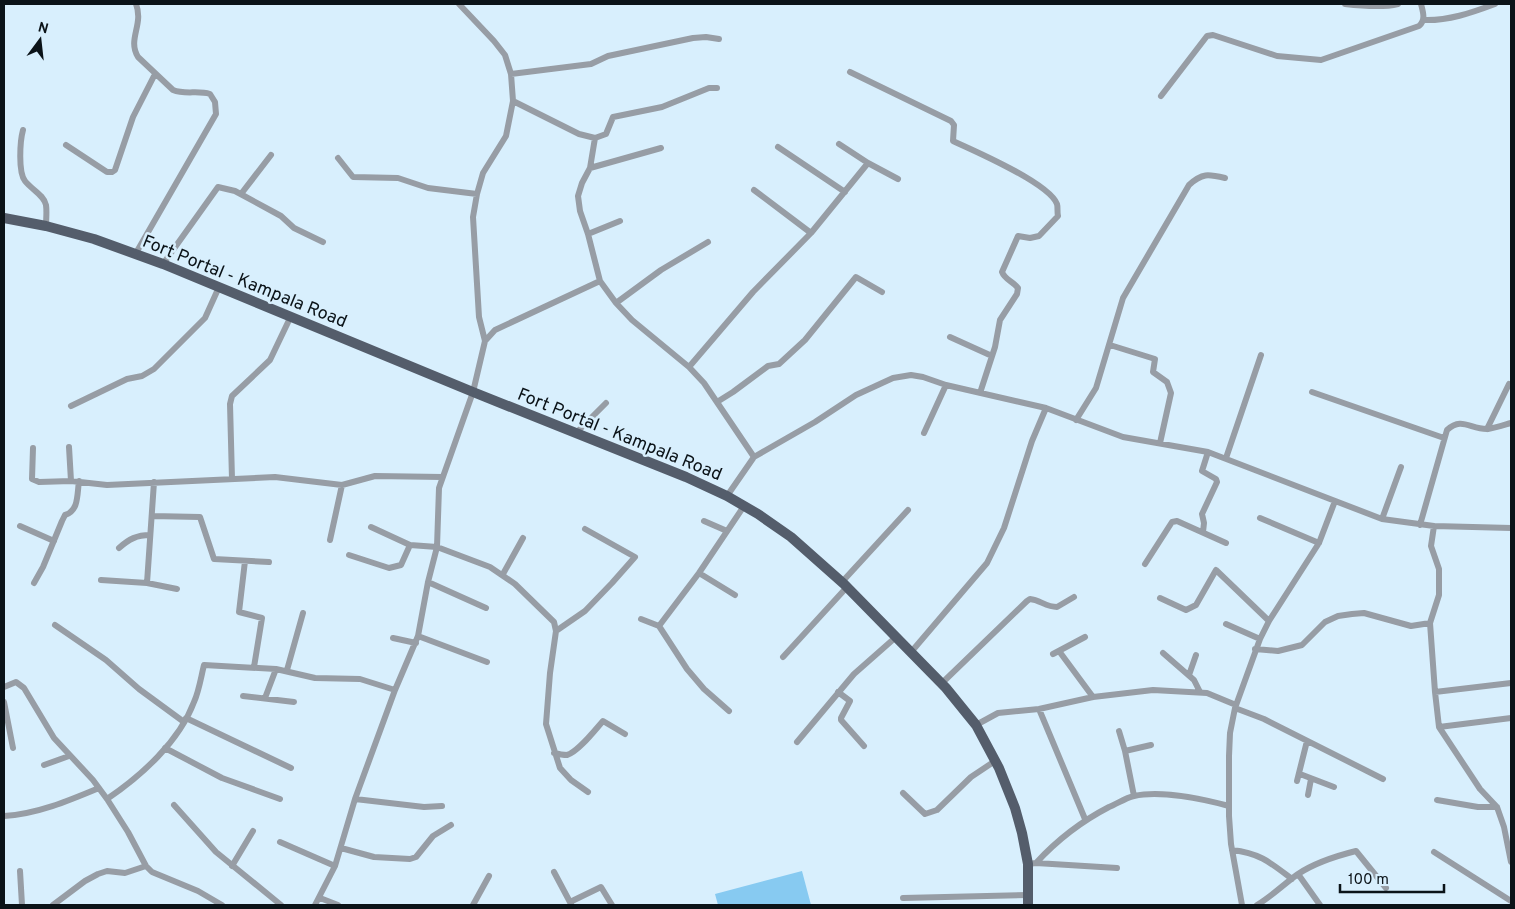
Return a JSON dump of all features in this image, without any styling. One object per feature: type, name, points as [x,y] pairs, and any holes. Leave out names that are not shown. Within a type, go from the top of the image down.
[{"type":"main road","name":"Fort Portal - Kampala Road","points":[[4,218],[46,226],[136,253],[473,392],[686,477],[727,496],[758,514],[791,537],[845,585],[942,683],[976,725],[999,768],[1015,808],[1032,864],[1028,900]]},
{"type":"street","points":[[136,4],[139,20],[133,44],[134,51],[138,57],[173,90],[179,93],[205,92],[210,94],[215,102],[216,114],[136,253]]},
{"type":"street","points":[[315,905],[335,866],[355,799],[417,639],[437,547],[442,476],[473,392],[485,341],[479,317],[473,216],[483,173],[506,136],[513,100],[511,74],[505,55],[459,4]]},
{"type":"street","points":[[1346,4],[1392,6],[1398,4]]},
{"type":"street","points":[[1161,96],[1207,36],[1213,35],[1277,56],[1321,60],[1419,26],[1423,20],[1421,4]]},
{"type":"street","points":[[1423,20],[1460,16],[1495,4]]},
{"type":"street","points":[[511,74],[591,64],[608,56],[693,38],[719,39]]},
{"type":"street","points":[[850,72],[951,120],[954,125],[953,141],[1036,182],[1049,194],[1056,204],[1058,216],[1039,236],[1030,238],[1018,236],[1004,266],[1003,275],[1018,288],[1017,294],[1000,320],[992,356],[980,393]]},
{"type":"street","points":[[66,145],[107,172],[115,170],[133,117],[155,74]]},
{"type":"street","points":[[513,100],[580,134],[595,138],[606,134],[613,117],[662,107],[709,88],[717,88]]},
{"type":"street","points":[[22,130],[20,140],[22,175],[25,181],[46,204],[46,226]]},
{"type":"street","points":[[595,138],[590,168],[578,196],[580,211],[600,280],[616,303],[652,338],[690,367],[704,383],[754,458]]},
{"type":"street","points":[[839,144],[868,163],[898,179]]},
{"type":"street","points":[[778,147],[845,192]]},
{"type":"street","points":[[590,168],[661,148]]},
{"type":"street","points":[[241,194],[271,155]]},
{"type":"street","points":[[338,158],[353,176],[398,178],[428,188],[477,194]]},
{"type":"street","points":[[690,367],[753,292],[812,233],[868,163]]},
{"type":"street","points":[[1076,420],[1096,388],[1123,298],[1189,185],[1198,176],[1210,175],[1224,178]]},
{"type":"street","points":[[163,264],[218,187],[241,194],[281,216],[294,228],[323,242]]},
{"type":"street","points":[[754,190],[812,233]]},
{"type":"street","points":[[588,234],[620,221]]},
{"type":"street","points":[[616,303],[661,270],[708,242]]},
{"type":"street","points":[[717,402],[768,366],[779,364],[805,340],[856,277],[882,292]]},
{"type":"street","points":[[485,341],[495,330],[600,280]]},
{"type":"street","points":[[71,406],[127,379],[142,376],[154,370],[205,318],[219,287]]},
{"type":"street","points":[[232,479],[230,404],[232,396],[270,360],[291,316]]},
{"type":"street","points":[[950,336],[992,356]]},
{"type":"street","points":[[1110,345],[1156,359],[1153,372],[1167,382],[1171,394],[1160,443]]},
{"type":"street","points":[[1226,458],[1261,355]]},
{"type":"street","points":[[727,496],[754,458],[856,395],[893,378],[917,376],[946,385],[1046,408],[1123,437],[1208,452],[1382,519],[1434,526],[1511,528]]},
{"type":"street","points":[[1487,429],[1509,384]]},
{"type":"street","points":[[924,433],[946,385]]},
{"type":"street","points":[[1312,392],[1444,438]]},
{"type":"street","points":[[576,433],[606,403]]},
{"type":"street","points":[[912,651],[987,563],[1004,528],[1032,441],[1046,408]]},
{"type":"street","points":[[1420,524],[1447,430],[1452,425],[1460,423],[1487,429],[1511,423]]},
{"type":"street","points":[[69,447],[71,481]]},
{"type":"street","points":[[33,448],[32,479],[39,482],[79,481],[108,484],[276,477],[342,485],[375,476],[442,476]]},
{"type":"street","points":[[1203,532],[1202,514],[1217,482],[1202,471],[1208,452]]},
{"type":"street","points":[[1382,519],[1401,467]]},
{"type":"street","points":[[34,583],[43,567],[65,515],[71,514],[75,509],[79,481]]},
{"type":"street","points":[[147,583],[154,482]]},
{"type":"street","points":[[330,540],[342,485]]},
{"type":"street","points":[[1242,905],[1232,850],[1229,806],[1230,741],[1235,706],[1255,649],[1269,621],[1319,543],[1335,501]]},
{"type":"street","points":[[659,626],[700,573],[744,506]]},
{"type":"street","points":[[783,657],[908,510]]},
{"type":"street","points":[[152,516],[200,516],[214,559],[269,562]]},
{"type":"street","points":[[1260,518],[1319,543]]},
{"type":"street","points":[[1145,564],[1172,522],[1176,520],[1226,543]]},
{"type":"street","points":[[704,521],[727,531]]},
{"type":"street","points":[[20,526],[54,541]]},
{"type":"street","points":[[1434,526],[1431,546],[1439,569],[1439,595],[1430,623],[1435,692],[1440,727],[1480,789],[1497,806],[1504,827],[1511,862]]},
{"type":"street","points":[[371,527],[410,545],[437,547],[490,567],[503,574],[548,614],[554,622],[556,631],[546,724],[560,768],[571,780],[588,792]]},
{"type":"street","points":[[556,631],[585,611],[635,557],[585,529]]},
{"type":"street","points":[[119,548],[127,541],[136,537],[150,535]]},
{"type":"street","points":[[503,574],[523,538]]},
{"type":"street","points":[[349,555],[389,568],[401,565],[410,545]]},
{"type":"street","points":[[245,561],[240,612],[262,618],[254,667]]},
{"type":"street","points":[[1160,598],[1186,610],[1196,605],[1216,570],[1269,621]]},
{"type":"street","points":[[700,573],[734,596]]},
{"type":"street","points":[[101,580],[147,583],[177,589]]},
{"type":"street","points":[[428,582],[486,608]]},
{"type":"street","points":[[942,683],[1030,599],[1043,605],[1057,607],[1074,598]]},
{"type":"street","points":[[287,670],[303,613]]},
{"type":"street","points":[[1255,649],[1278,651],[1297,647],[1302,645],[1325,622],[1338,616],[1364,613],[1411,626],[1430,623]]},
{"type":"street","points":[[641,619],[659,626],[687,669],[704,690],[729,711]]},
{"type":"street","points":[[55,624],[185,720],[291,768]]},
{"type":"street","points":[[1226,624],[1260,639]]},
{"type":"street","points":[[797,742],[854,674],[896,637]]},
{"type":"street","points":[[1053,654],[1085,637]]},
{"type":"street","points":[[394,638],[417,639],[487,662]]},
{"type":"street","points":[[1060,650],[1093,697]]},
{"type":"street","points":[[1163,653],[1194,680],[1200,692]]},
{"type":"street","points":[[1189,675],[1196,655]]},
{"type":"street","points":[[107,799],[138,776],[165,748],[185,720],[194,703],[204,665],[287,670],[315,678],[360,679],[396,690]]},
{"type":"street","points":[[265,698],[276,669]]},
{"type":"street","points":[[4,687],[12,682],[20,684],[48,730],[69,756],[93,780],[107,799],[128,832],[146,866],[152,872],[198,891],[222,905]]},
{"type":"street","points":[[1435,692],[1511,683]]},
{"type":"street","points":[[976,725],[998,713],[1039,708],[1093,697],[1153,690],[1200,692],[1264,719],[1384,779]]},
{"type":"street","points":[[838,692],[850,701],[841,720],[864,746]]},
{"type":"street","points":[[243,696],[294,702]]},
{"type":"street","points":[[4,702],[13,748]]},
{"type":"street","points":[[1039,708],[1085,819]]},
{"type":"street","points":[[1440,727],[1511,718]]},
{"type":"street","points":[[554,753],[566,755],[570,753],[603,721],[625,734]]},
{"type":"street","points":[[1118,731],[1125,751],[1134,796]]},
{"type":"street","points":[[1307,741],[1299,777],[1312,779],[1334,787]]},
{"type":"street","points":[[1125,751],[1151,745]]},
{"type":"street","points":[[165,748],[222,778],[280,799]]},
{"type":"street","points":[[44,766],[69,756]]},
{"type":"street","points":[[903,794],[925,814],[931,813],[937,810],[972,776],[994,761]]},
{"type":"street","points":[[1308,795],[1312,779]]},
{"type":"street","points":[[4,816],[34,811],[66,802],[98,788]]},
{"type":"street","points":[[1032,864],[1085,819],[1134,796],[1157,795],[1191,798],[1229,806]]},
{"type":"street","points":[[355,799],[424,807],[442,806]]},
{"type":"street","points":[[1437,800],[1478,807],[1497,806]]},
{"type":"street","points":[[174,805],[216,852],[281,905]]},
{"type":"street","points":[[341,848],[374,857],[410,859],[416,857],[432,836],[451,825]]},
{"type":"street","points":[[232,866],[252,831]]},
{"type":"street","points":[[280,842],[335,866]]},
{"type":"street","points":[[1232,850],[1261,856],[1295,877],[1320,905]]},
{"type":"street","points":[[1257,905],[1271,897],[1295,877],[1326,859],[1356,851],[1386,888]]},
{"type":"street","points":[[1434,852],[1511,901]]},
{"type":"street","points":[[1032,864],[1117,868]]},
{"type":"street","points":[[53,905],[85,881],[98,874],[107,871],[125,873],[146,866]]},
{"type":"street","points":[[20,871],[22,905]]},
{"type":"street","points":[[554,872],[571,904],[601,887],[612,905]]},
{"type":"street","points":[[473,905],[489,876]]},
{"type":"street","points":[[320,898],[338,905]]},
{"type":"street","points":[[903,898],[1028,900]]},
{"type":"shaded area","points":[[802,871],[811,905],[718,905],[715,894]]}]
